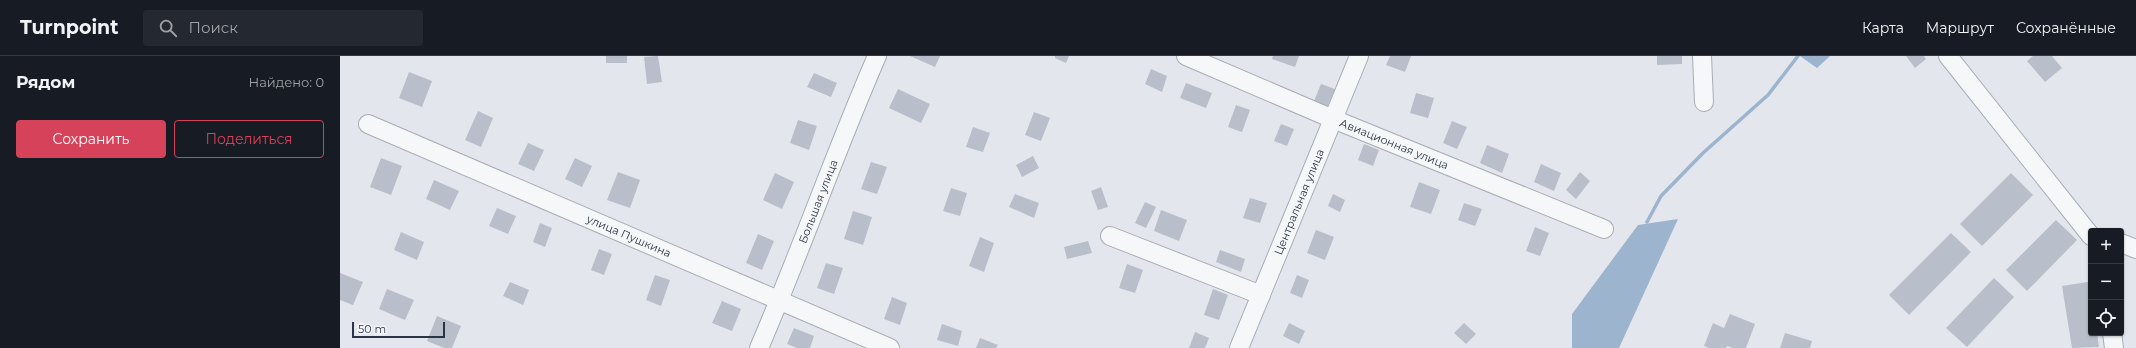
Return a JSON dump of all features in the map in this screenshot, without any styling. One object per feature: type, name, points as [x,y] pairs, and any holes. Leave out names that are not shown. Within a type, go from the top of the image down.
[{"type":"street","name":"Большая улица","points":[[760,348],[850,118],[878,56]]},
{"type":"street","name":"Авиационная улица","points":[[1186,56],[1333,119],[1604,229]]},
{"type":"street","name":"Центральная улица","points":[[1238,348],[1359,56]]},
{"type":"street","points":[[1702,56],[1704,102]]},
{"type":"street","points":[[1948,56],[2088,230]]},
{"type":"street","name":"улица Пушкина","points":[[368,124],[779,302],[890,348]]},
{"type":"street","points":[[1110,236],[1261,295]]},
{"type":"street","points":[[2124,244],[2136,249]]},
{"type":"street","points":[[2112,336],[2114,348]]},
{"type":"water","points":[[1800,56],[1830,56],[1817,68]]},
{"type":"water","points":[[1678,219],[1619,348],[1572,348],[1572,314],[1638,225]]},
{"type":"building","points":[[606,56],[627,56],[627,63],[606,63]]},
{"type":"building","points":[[658,56],[662,82],[647,84],[644,57]]},
{"type":"building","points":[[910,56],[940,56],[935,67]]},
{"type":"building","points":[[1055,56],[1069,56],[1066,63],[1055,58]]},
{"type":"building","points":[[1273,56],[1299,56],[1295,67],[1272,59]]},
{"type":"building","points":[[1390,56],[1411,56],[1405,72],[1386,65]]},
{"type":"building","points":[[1657,56],[1682,56],[1682,64],[1657,65]]},
{"type":"building","points":[[1906,56],[1924,56],[1926,59],[1915,68]]},
{"type":"building","points":[[2033,56],[2052,56],[2062,68],[2045,82],[2027,61]]},
{"type":"building","points":[[1151,69],[1167,76],[1162,92],[1145,84]]},
{"type":"building","points":[[409,72],[432,81],[422,107],[399,98]]},
{"type":"building","points":[[814,73],[837,83],[831,97],[807,87]]},
{"type":"building","points":[[1186,83],[1212,93],[1206,108],[1180,98]]},
{"type":"building","points":[[1321,84],[1335,89],[1327,107],[1314,101]]},
{"type":"building","points":[[898,89],[930,104],[921,123],[889,108]]},
{"type":"building","points":[[1416,93],[1434,98],[1428,118],[1410,113]]},
{"type":"building","points":[[1236,105],[1250,110],[1242,132],[1228,127]]},
{"type":"building","points":[[478,111],[493,118],[481,147],[465,140]]},
{"type":"building","points":[[1034,112],[1050,118],[1041,141],[1025,135]]},
{"type":"building","points":[[798,120],[817,126],[809,150],[790,143]]},
{"type":"building","points":[[1452,121],[1467,127],[1457,149],[1443,143]]},
{"type":"building","points":[[1281,124],[1294,129],[1287,146],[1274,141]]},
{"type":"building","points":[[973,127],[990,133],[983,152],[966,147]]},
{"type":"building","points":[[528,143],[544,150],[534,171],[518,164]]},
{"type":"building","points":[[1364,144],[1379,150],[1373,166],[1358,160]]},
{"type":"building","points":[[1487,145],[1509,154],[1502,173],[1480,163]]},
{"type":"building","points":[[1033,156],[1039,168],[1022,177],[1016,165]]},
{"type":"building","points":[[381,158],[402,166],[391,195],[370,187]]},
{"type":"building","points":[[575,158],[592,166],[582,187],[565,179]]},
{"type":"building","points":[[871,162],[887,167],[877,194],[861,189]]},
{"type":"building","points":[[1541,164],[1561,173],[1554,191],[1534,182]]},
{"type":"building","points":[[618,172],[640,180],[630,208],[607,200]]},
{"type":"building","points":[[1580,172],[1590,181],[1576,199],[1566,190]]},
{"type":"building","points":[[775,173],[794,182],[782,209],[763,200]]},
{"type":"building","points":[[2011,173],[2033,195],[1982,246],[1960,224]]},
{"type":"building","points":[[434,180],[459,191],[450,210],[426,199]]},
{"type":"building","points":[[1419,182],[1440,190],[1431,214],[1410,207]]},
{"type":"building","points":[[1101,187],[1108,207],[1098,210],[1091,191]]},
{"type":"building","points":[[951,188],[967,193],[960,216],[943,211]]},
{"type":"building","points":[[1015,194],[1039,203],[1034,218],[1009,207]]},
{"type":"building","points":[[1333,194],[1345,200],[1340,212],[1328,206]]},
{"type":"building","points":[[1250,198],[1267,203],[1260,223],[1243,218]]},
{"type":"building","points":[[1145,202],[1156,207],[1146,228],[1135,223]]},
{"type":"building","points":[[1464,203],[1482,209],[1475,226],[1458,220]]},
{"type":"building","points":[[497,208],[516,216],[508,234],[489,226]]},
{"type":"building","points":[[1161,210],[1187,220],[1179,241],[1154,231]]},
{"type":"building","points":[[853,211],[872,217],[863,245],[844,239]]},
{"type":"building","points":[[2056,220],[2077,240],[2027,291],[2006,270]]},
{"type":"building","points":[[540,223],[552,228],[545,247],[533,242]]},
{"type":"building","points":[[1535,227],[1549,233],[1540,256],[1526,251]]},
{"type":"building","points":[[1316,230],[1334,237],[1325,260],[1307,253]]},
{"type":"building","points":[[401,232],[424,242],[417,260],[394,250]]},
{"type":"building","points":[[1951,233],[1971,252],[1909,315],[1889,295]]},
{"type":"building","points":[[758,234],[774,241],[762,270],[746,263]]},
{"type":"building","points":[[980,237],[994,243],[984,272],[969,266]]},
{"type":"building","points":[[1088,241],[1092,253],[1067,259],[1064,247]]},
{"type":"building","points":[[599,249],[612,254],[604,275],[591,270]]},
{"type":"building","points":[[1220,250],[1245,259],[1241,272],[1216,262]]},
{"type":"building","points":[[826,263],[843,268],[834,294],[817,288]]},
{"type":"building","points":[[1127,264],[1143,270],[1135,293],[1119,288]]},
{"type":"building","points":[[340,273],[363,282],[353,305],[340,300]]},
{"type":"building","points":[[655,275],[670,280],[661,306],[646,300]]},
{"type":"building","points":[[1297,275],[1309,280],[1302,298],[1290,293]]},
{"type":"building","points":[[1994,278],[2014,297],[1967,347],[1946,328]]},
{"type":"building","points":[[510,282],[529,290],[523,305],[503,296]]},
{"type":"building","points":[[2088,282],[2088,336],[2097,336],[2099,347],[2072,348],[2062,286]]},
{"type":"building","points":[[387,289],[414,300],[405,320],[379,309]]},
{"type":"building","points":[[1213,289],[1228,295],[1219,320],[1204,315]]},
{"type":"building","points":[[892,297],[907,303],[900,325],[884,319]]},
{"type":"building","points":[[722,301],[741,309],[732,331],[712,323]]},
{"type":"building","points":[[1730,314],[1755,324],[1746,348],[1733,348],[1727,346],[1726,348],[1709,348],[1704,346],[1713,323],[1724,328]]},
{"type":"building","points":[[437,316],[461,326],[452,348],[444,348],[427,341]]},
{"type":"building","points":[[1289,323],[1305,331],[1299,344],[1283,336]]},
{"type":"building","points":[[1464,323],[1476,334],[1466,344],[1454,333]]},
{"type":"building","points":[[942,324],[962,331],[958,346],[937,340]]},
{"type":"building","points":[[794,328],[814,336],[810,348],[797,348],[787,344]]},
{"type":"building","points":[[1195,332],[1209,338],[1205,348],[1189,348]]},
{"type":"building","points":[[1785,333],[1812,341],[1810,348],[1780,348]]},
{"type":"building","points":[[980,338],[998,345],[996,348],[976,348]]},
{"type":"waterway","points":[[1647,222],[1661,196],[1703,153],[1768,95],[1798,56]]}]
